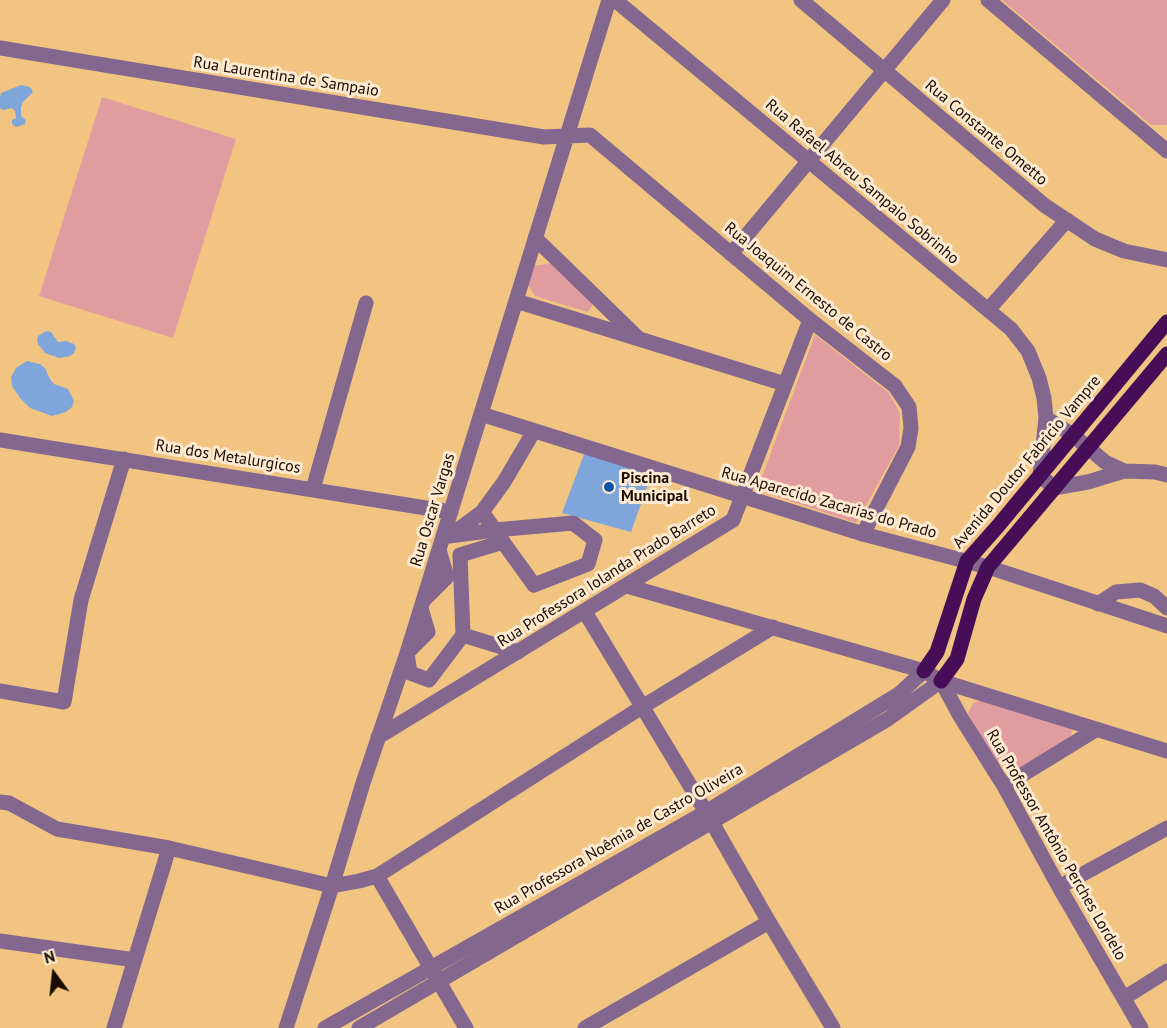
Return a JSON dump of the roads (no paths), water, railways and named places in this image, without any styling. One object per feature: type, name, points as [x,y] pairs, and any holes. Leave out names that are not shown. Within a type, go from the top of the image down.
[{"type":"main road","name":"Avenida Doutor Fabricio Vampre","points":[[924,671],[937,652],[967,561],[1167,322]]},
{"type":"main road","points":[[940,681],[957,659],[974,599],[988,567],[1167,354]]},
{"type":"street","name":"Rua Oscar Vargas","points":[[286,1028],[378,737],[443,542],[609,0]]},
{"type":"street","name":"Rua Rafael Abreu Sampaio Sobrinho","points":[[615,0],[1011,329],[1028,351],[1044,398],[1046,418],[1040,475]]},
{"type":"street","name":"Rua Constante Ometto","points":[[801,0],[1044,205],[1095,238],[1124,251],[1167,260]]},
{"type":"street","points":[[731,254],[944,0]]},
{"type":"street","points":[[988,0],[1165,145]]},
{"type":"street","name":"Rua Laurentina de Sampaio","points":[[0,48],[544,137],[567,137]]},
{"type":"street","name":"Rua Joaquim Ernesto de Castro","points":[[567,137],[590,135],[810,320],[895,386],[909,407],[911,428],[908,447],[863,534]]},
{"type":"street","points":[[988,310],[1067,220]]},
{"type":"street","points":[[535,238],[639,339]]},
{"type":"street","points":[[516,301],[785,384]]},
{"type":"street","points":[[313,489],[366,303]]},
{"type":"street","name":"Rua Professora Iolanda Prado Barreto","points":[[378,737],[733,520],[810,320]]},
{"type":"street","name":"Rua Aparecido Zacarias do Prado","points":[[481,414],[863,534],[988,567],[1167,626]]},
{"type":"street","points":[[1046,418],[1073,435],[1105,462],[1124,471]]},
{"type":"street","points":[[443,542],[482,512],[504,482],[534,431]]},
{"type":"street","name":"Rua dos Metalurgicos","points":[[0,440],[451,512]]},
{"type":"street","points":[[0,691],[64,702],[81,600],[124,459]]},
{"type":"street","points":[[1040,475],[1054,488],[1088,482],[1124,471],[1155,472],[1167,475]]},
{"type":"street","points":[[443,542],[499,536],[573,523],[594,540],[588,564],[534,585],[499,536],[482,512]]},
{"type":"street","points":[[407,653],[410,673],[429,680],[463,635],[460,555],[499,536]]},
{"type":"street","points":[[627,585],[924,671],[940,681],[1167,751]]},
{"type":"street","points":[[1098,604],[1116,592],[1140,590],[1155,596],[1167,608]]},
{"type":"street","points":[[585,612],[709,816],[830,1027]]},
{"type":"street","points":[[0,802],[9,803],[57,829],[169,849],[332,886],[359,881],[377,876],[642,706],[773,627]]},
{"type":"street","points":[[463,635],[518,652]]},
{"type":"street","name":"Rua Professora Noêmia de Castro Oliveira","points":[[709,816],[899,694],[924,671]]},
{"type":"street","name":"Rua Professora Noêmia de Castro Oliveira","points":[[325,1028],[434,974],[709,816],[888,718],[940,681]]},
{"type":"street","name":"Rua Professor Antônio Perches Lordelo","points":[[940,681],[1004,786],[1059,888],[1141,1028]]},
{"type":"street","points":[[1004,786],[1097,729]]},
{"type":"street","points":[[1059,888],[1167,828]]},
{"type":"street","points":[[114,1028],[169,849]]},
{"type":"street","points":[[377,876],[466,1028]]},
{"type":"street","points":[[585,1028],[769,922]]},
{"type":"street","points":[[0,941],[135,960]]},
{"type":"street","points":[[1124,998],[1167,971]]},
{"type":"street","name":"Rua Professora Noêmia de Castro Oliveira","points":[[359,1028],[434,974]]},
{"type":"water","points":[[21,85],[30,87],[33,92],[21,107],[21,116],[26,120],[25,124],[16,127],[12,124],[12,120],[16,118],[15,111],[12,108],[3,110],[0,108],[0,97],[1,93]]},
{"type":"water","points":[[46,331],[51,332],[58,342],[66,341],[74,344],[76,348],[74,353],[59,358],[45,353],[37,340],[38,336]]},
{"type":"water","points":[[27,361],[40,364],[45,368],[54,384],[68,389],[74,401],[72,407],[66,412],[52,416],[30,408],[20,398],[12,386],[11,377],[16,368]]},
{"type":"water","name":"Piscina Municipal","points":[[586,449],[653,470],[631,532],[562,513]]},
{"type":"place","name":"Piscina Municipal","points":[[609,487]]}]
